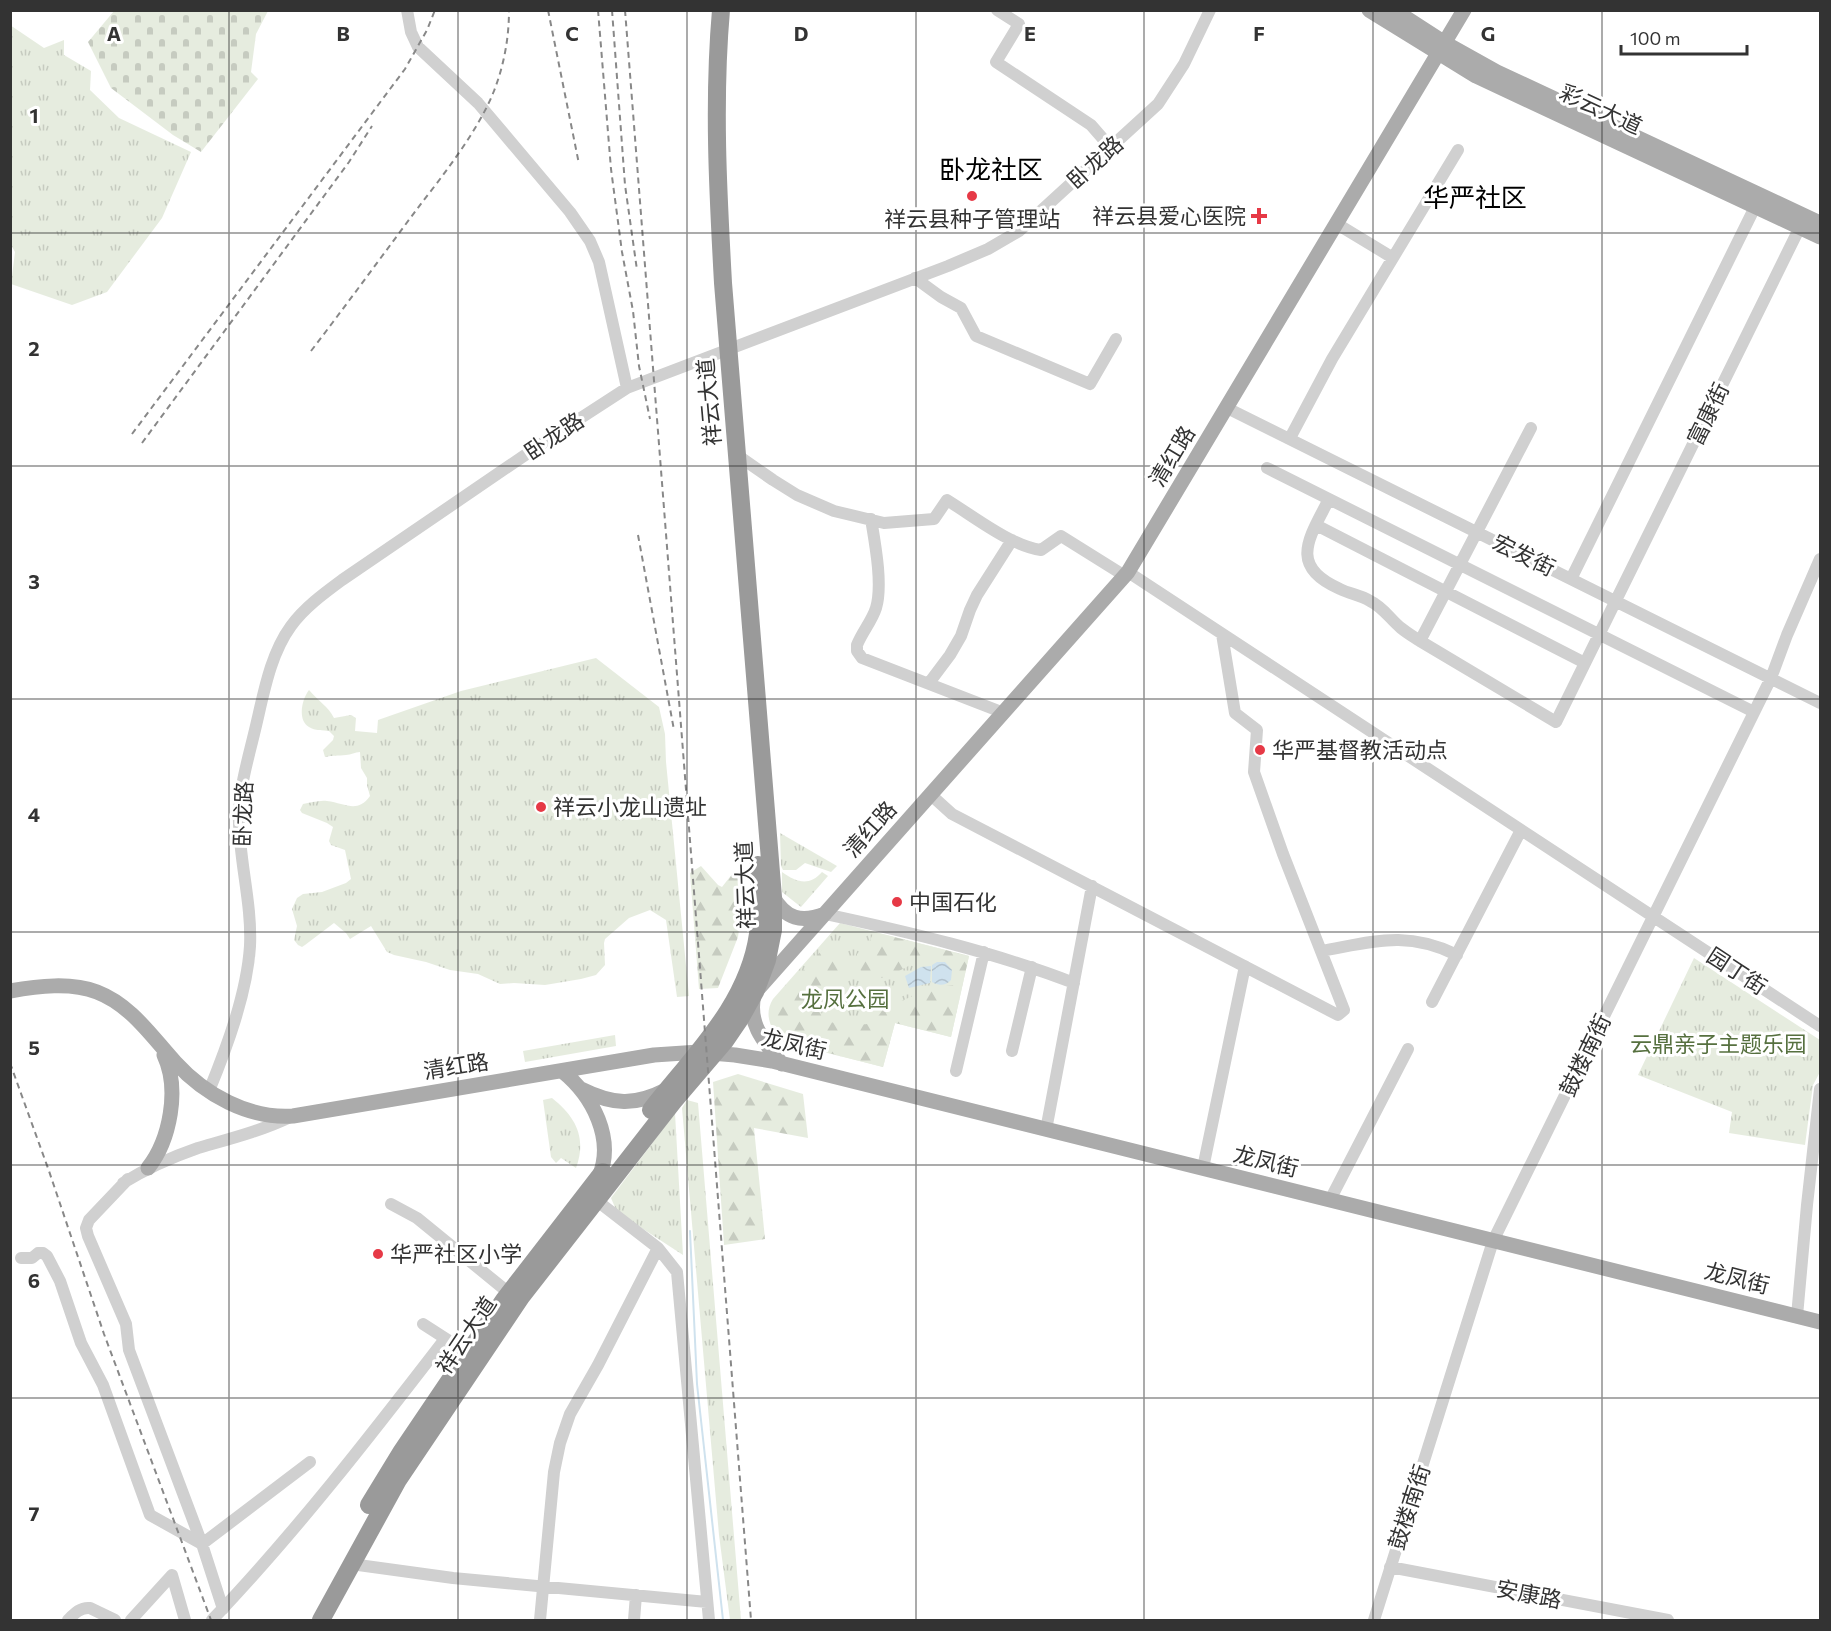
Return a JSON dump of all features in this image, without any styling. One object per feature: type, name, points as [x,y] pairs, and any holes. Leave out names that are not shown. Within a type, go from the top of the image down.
[{"type":"highway","name":"祥云大道","points":[[321,1620],[384,1479],[468,1353],[509,1293],[666,1090],[733,1030],[755,992],[767,960],[772,937],[773,897],[737,455],[707,228],[704,83],[709,10]]},
{"type":"highway","name":"祥云大道","points":[[307,1620],[520,1298],[673,1102],[707,1052],[740,991],[754,956],[760,917],[759,876],[722,352],[716,132],[721,10]]},
{"type":"main road","name":"彩云大道","points":[[1369,10],[1442,49],[1503,75],[1821,223]]},
{"type":"main road","name":"彩云大道","points":[[1394,10],[1442,49],[1497,87],[1821,237]]},
{"type":"main road","name":"清红路","points":[[755,992],[1127,574],[1464,10]]},
{"type":"main road","points":[[773,897],[782,909],[797,918],[809,919],[825,914]]},
{"type":"main road","name":"清红路","points":[[10,991],[76,987],[99,993],[127,1010],[185,1072],[209,1091],[254,1113],[273,1116],[293,1116],[654,1055],[707,1052]]},
{"type":"main road","points":[[755,992],[752,1010],[756,1027],[768,1048],[782,1064]]},
{"type":"main road","points":[[148,1168],[158,1155],[164,1139],[172,1089],[172,1077],[168,1063],[154,1037]]},
{"type":"main road","name":"龙凤街","points":[[707,1052],[745,1056],[782,1064],[1821,1322]]},
{"type":"main road","points":[[562,1071],[580,1089],[595,1112],[604,1137],[605,1157],[599,1177]]},
{"type":"main road","points":[[580,1089],[606,1100],[627,1103],[647,1099],[666,1090]]},
{"type":"street","points":[[407,10],[411,32],[418,46],[478,103],[570,212],[590,241],[598,262],[627,388]]},
{"type":"street","points":[[997,10],[1019,24],[996,62],[1091,125],[1111,148]]},
{"type":"street","name":"卧龙路","points":[[209,1091],[234,1018],[247,968],[250,929],[239,829],[241,791],[269,676],[287,632],[302,613],[328,590],[553,435],[627,388],[988,249],[1019,231],[1158,104],[1184,64],[1210,10]]},
{"type":"street","points":[[1290,438],[1332,359],[1458,150]]},
{"type":"street","points":[[1571,579],[1755,207]]},
{"type":"street","points":[[1337,224],[1393,258]]},
{"type":"street","name":"富康街","points":[[1420,641],[1556,722],[1800,227]]},
{"type":"street","points":[[915,278],[940,297],[961,308],[976,336],[1090,384],[1116,339]]},
{"type":"street","name":"宏发街","points":[[1227,408],[1821,703]]},
{"type":"street","points":[[1329,499],[1306,547],[1308,559],[1317,576],[1329,584],[1376,604],[1401,628],[1420,641],[1531,428]]},
{"type":"street","points":[[737,455],[797,495],[834,511],[884,523],[934,519],[947,500],[1012,540],[977,595],[950,655],[928,683]]},
{"type":"street","points":[[1267,468],[1754,712]]},
{"type":"street","points":[[871,519],[876,548],[877,606],[857,645],[862,658],[1004,713]]},
{"type":"street","points":[[1316,525],[1585,663]]},
{"type":"street","name":"园丁街","points":[[1012,540],[1032,549],[1041,550],[1060,536],[1127,574],[1821,1026]]},
{"type":"street","name":"鼓楼南街","points":[[1374,1620],[1493,1240],[1771,678],[1787,635],[1821,559]]},
{"type":"street","points":[[931,795],[952,814],[1338,1015],[1344,1010],[1283,854],[1254,772],[1257,730],[1235,713],[1222,634]]},
{"type":"street","points":[[1432,1002],[1521,830]]},
{"type":"street","points":[[1046,1130],[1092,886]]},
{"type":"street","points":[[825,914],[984,952],[1074,983]]},
{"type":"street","points":[[1321,951],[1388,939],[1420,941],[1439,946],[1457,955]]},
{"type":"street","points":[[956,1071],[984,952]]},
{"type":"street","points":[[1203,1168],[1245,966]]},
{"type":"street","points":[[1012,1050],[1032,967]]},
{"type":"street","points":[[1330,1200],[1408,1049]]},
{"type":"street","points":[[1797,1316],[1821,1089]]},
{"type":"street","points":[[104,1195],[148,1168],[293,1116]]},
{"type":"street","points":[[128,1179],[89,1220],[86,1228],[126,1323],[129,1350],[202,1544],[223,1609]]},
{"type":"street","points":[[596,1200],[658,1248],[677,1272],[709,1620]]},
{"type":"street","points":[[391,1204],[417,1218],[509,1293]]},
{"type":"street","points":[[540,1620],[554,1472],[560,1443],[570,1414],[658,1248]]},
{"type":"street","points":[[10,1266],[25,1255],[32,1258],[38,1253],[43,1253],[47,1256],[60,1281],[81,1343],[103,1385],[150,1515],[202,1544]]},
{"type":"street","points":[[423,1324],[468,1353]]},
{"type":"street","points":[[212,1620],[301,1521],[446,1339]]},
{"type":"street","points":[[202,1544],[309,1462]]},
{"type":"street","points":[[346,1561],[453,1578],[707,1602]]},
{"type":"street","name":"安康路","points":[[1390,1567],[1668,1620]]},
{"type":"street","points":[[132,1620],[172,1575],[185,1620]]},
{"type":"street","points":[[634,1620],[636,1595]]},
{"type":"street","points":[[68,1620],[86,1607],[115,1620]]},
{"type":"green space","points":[[114,11],[268,11],[256,34],[251,72],[258,79],[201,152],[173,135],[111,88],[88,42]]},
{"type":"green space","points":[[10,25],[44,48],[64,40],[64,55],[91,71],[90,90],[119,118],[191,152],[162,218],[107,292],[72,305],[11,284],[15,252],[10,243]]},
{"type":"green space","points":[[596,658],[659,707],[665,734],[689,996],[677,997],[666,920],[650,910],[629,918],[605,939],[605,965],[596,975],[545,985],[500,984],[478,974],[450,970],[394,955],[387,952],[371,926],[350,939],[334,923],[302,947],[298,945],[294,940],[297,926],[292,909],[297,898],[303,894],[322,892],[351,879],[345,850],[331,845],[329,841],[333,827],[300,810],[303,804],[321,801],[350,806],[360,805],[370,796],[367,778],[361,768],[360,752],[325,757],[323,750],[334,736],[329,731],[314,729],[305,724],[302,709],[309,690],[334,718],[351,715],[356,718],[355,731],[377,733],[378,720],[461,691]]},
{"type":"green space","points":[[780,833],[837,866],[831,872],[805,863],[796,870],[783,870]]},
{"type":"green space","points":[[701,866],[722,887],[733,873],[739,875],[742,907],[738,937],[718,988],[699,989],[690,873]]},
{"type":"green space","points":[[782,872],[802,881],[812,880],[822,872],[828,876],[801,907],[782,892]]},
{"type":"green space","name":"龙凤公园","points":[[840,923],[969,956],[951,1037],[895,1023],[883,1067],[784,1042],[779,1038],[772,1028],[769,1017],[773,999]]},
{"type":"green space","name":"龙凤公园","points":[[874,932],[969,956],[951,1037],[895,1023],[883,1067],[790,1043],[776,1028],[773,1016],[774,1003],[822,950],[833,956],[843,957],[845,969],[841,982],[825,991],[821,996],[821,1012],[831,1022],[868,1024],[881,1013],[885,1005],[895,1004],[930,988],[954,985],[956,969],[946,957],[918,962],[879,978],[865,975],[858,967],[857,954],[868,944]]},
{"type":"green space","name":"云鼎亲子主题乐园","points":[[1694,958],[1820,1040],[1820,1072],[1813,1085],[1805,1145],[1729,1133],[1732,1112],[1638,1075]]},
{"type":"green space","points":[[615,1035],[616,1046],[525,1062],[523,1051]]},
{"type":"green space","points":[[738,1074],[803,1094],[808,1138],[754,1128],[765,1239],[724,1245],[713,1082]]},
{"type":"green space","points":[[552,1098],[567,1113],[577,1129],[580,1147],[576,1168],[561,1158],[556,1163],[551,1157],[543,1100]]},
{"type":"green space","points":[[687,1100],[698,1103],[741,1620],[730,1620],[719,1535],[682,1108]]},
{"type":"green space","points":[[675,1113],[683,1255],[617,1212],[611,1198]]},
{"type":"water","points":[[945,962],[952,970],[949,982],[940,985],[932,982],[932,965]]},
{"type":"water","points":[[931,966],[930,983],[909,988],[905,976],[921,967]]},
{"type":"waterway","points":[[690,1231],[697,1384],[723,1620]]},
{"type":"railway","points":[[132,434],[405,69],[427,30],[435,10]]},
{"type":"railway","points":[[311,351],[470,137],[487,106],[501,71],[507,41],[509,10]]},
{"type":"railway","points":[[548,10],[579,164]]},
{"type":"railway","points":[[598,10],[611,169],[639,366],[650,419]]},
{"type":"railway","points":[[612,10],[625,185],[637,270]]},
{"type":"railway","points":[[625,10],[751,1620]]},
{"type":"railway","points":[[142,443],[349,162],[372,126]]},
{"type":"railway","points":[[638,535],[674,730]]},
{"type":"railway","points":[[10,1063],[104,1334],[211,1620]]},
{"type":"place","name":"祥云县种子管理站","points":[[972,196]]},
{"type":"place","name":"祥云县爱心医院","points":[[1259,216]]},
{"type":"place","name":"华严基督教活动点","points":[[1260,750]]},
{"type":"place","name":"祥云小龙山遗址","points":[[541,807]]},
{"type":"place","name":"中国石化","points":[[897,902]]},
{"type":"place","name":"华严社区小学","points":[[378,1254]]},
{"type":"district","name":"卧龙社区","points":[[991,170]]},
{"type":"district","name":"华严社区","points":[[1475,198]]}]
